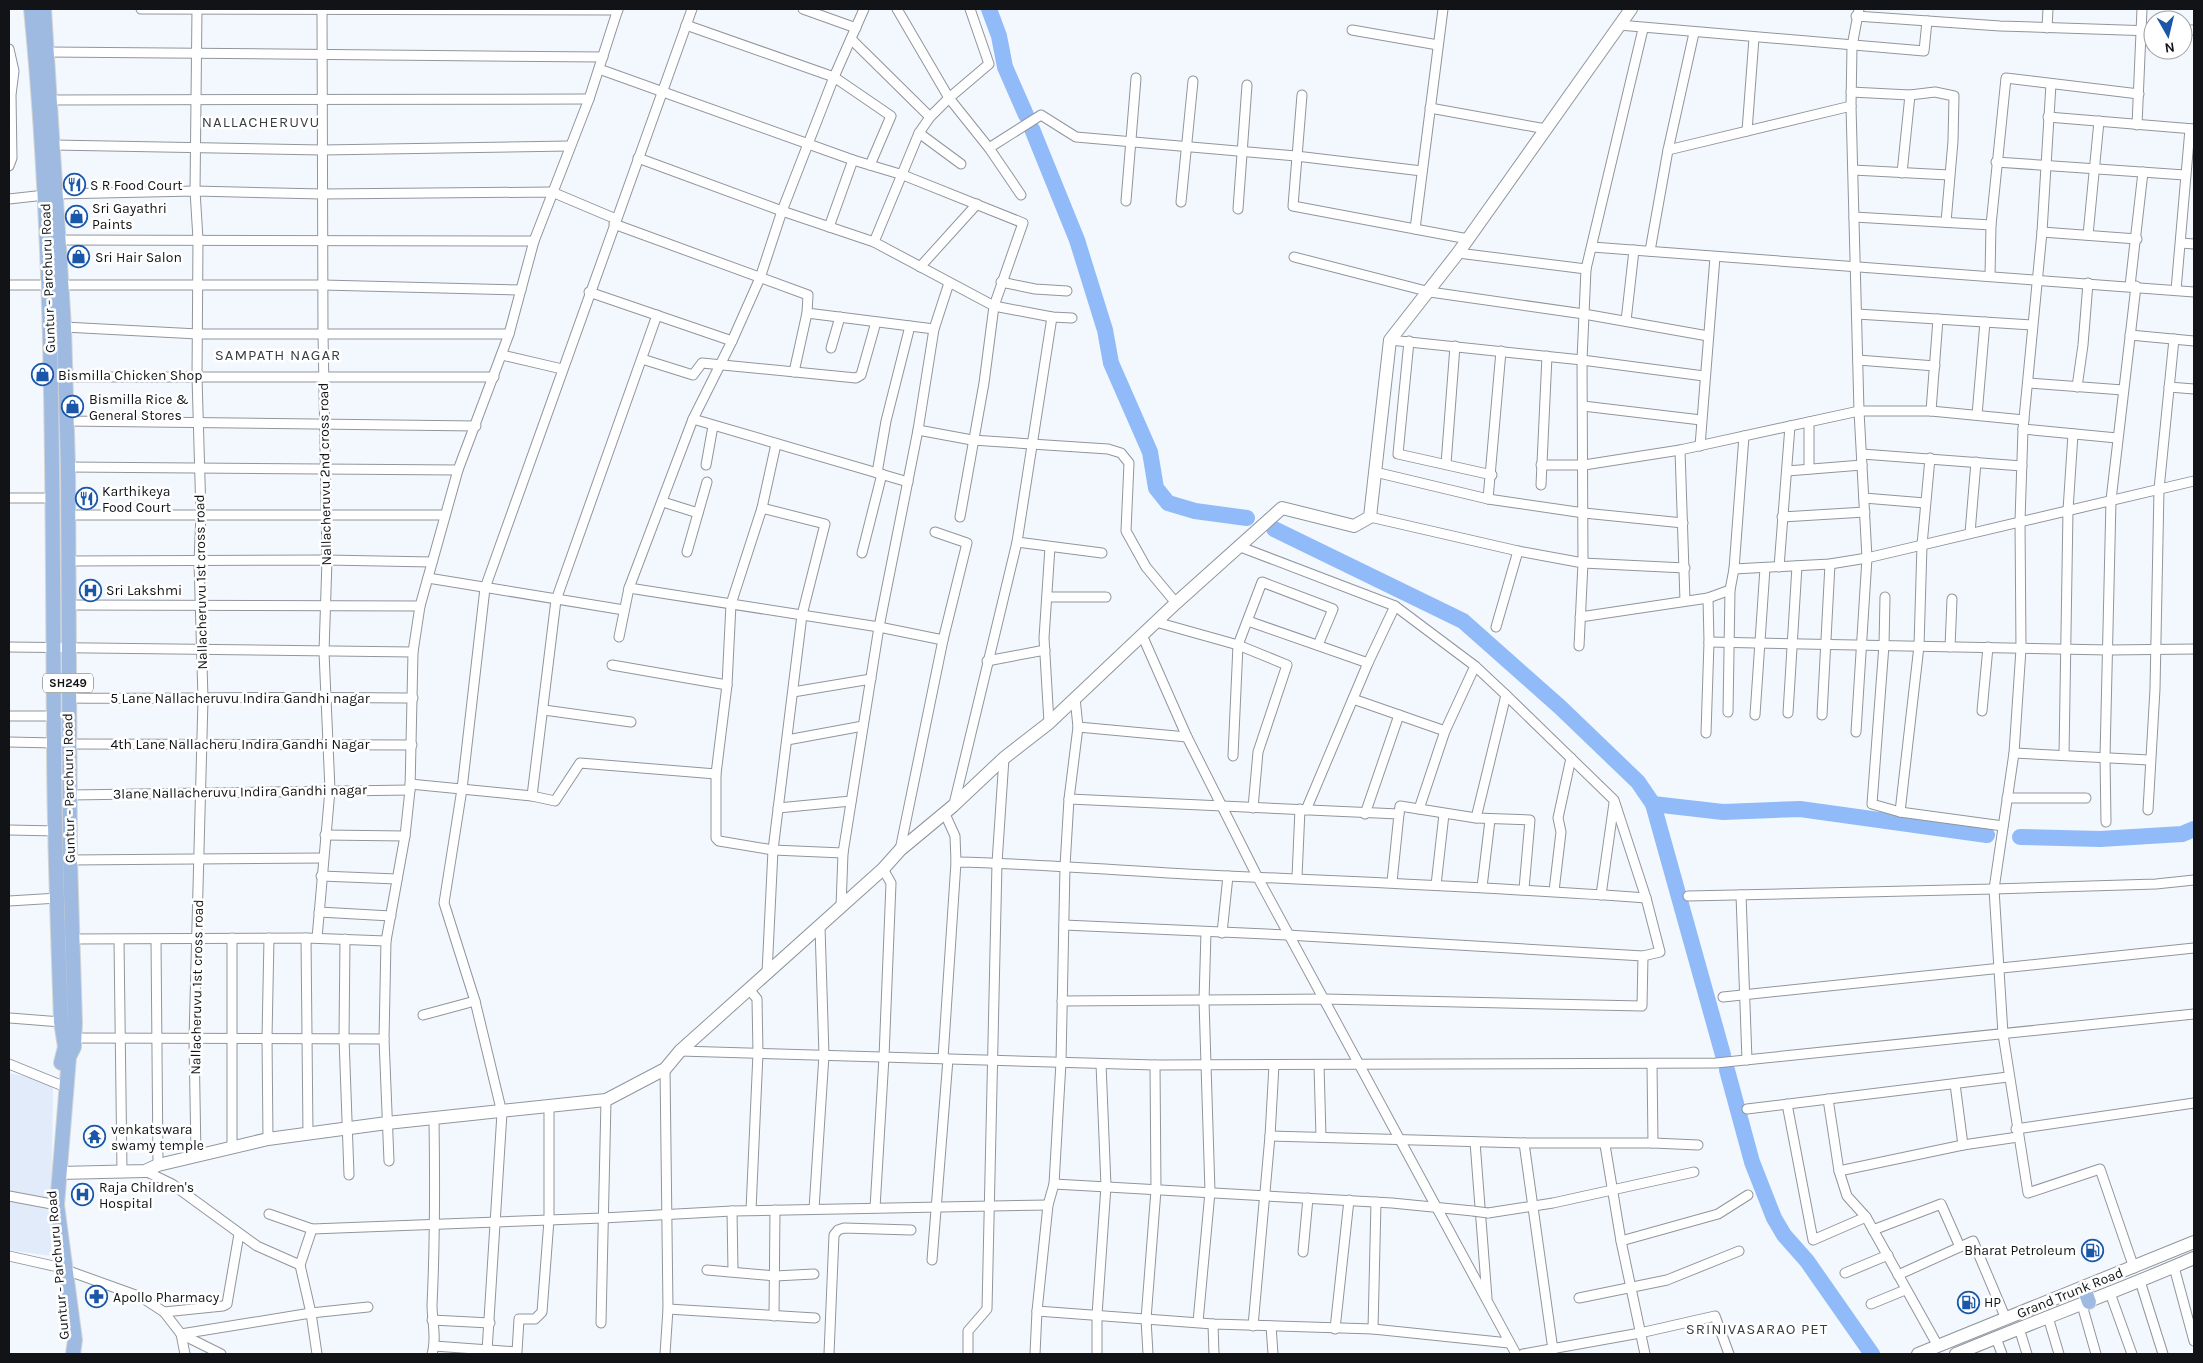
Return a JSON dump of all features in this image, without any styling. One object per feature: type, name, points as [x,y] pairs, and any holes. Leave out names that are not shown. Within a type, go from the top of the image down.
[{"type":"main road","name":"Guntur - Parchuru Road","points":[[31,9],[50,194],[55,285],[64,327],[68,467],[68,744],[74,1047],[69,1058],[63,1087],[53,1204],[75,1340],[73,1354]]},
{"type":"main road","name":"Guntur - Parchuru Road","points":[[44,9],[54,145],[50,194],[58,240],[55,285],[52,498],[54,743],[61,1022],[65,1047],[61,1055],[63,1087],[59,1173],[53,1204]]},
{"type":"main road","points":[[59,1173],[145,1170],[158,1165],[268,1139],[387,1123],[502,1113],[606,1100],[665,1069],[680,1051],[820,927],[883,869],[900,850],[949,810],[1004,758],[1049,723],[1176,603],[1238,546],[1256,534],[1282,508],[1354,526],[1370,517],[1390,340],[1430,292],[1631,9]]},
{"type":"main road","name":"Grand Trunk Road","points":[[1918,1354],[2134,1268],[2194,1242]]},
{"type":"main road","name":"Grand Trunk Road","points":[[1965,1353],[2019,1328],[2048,1316],[2086,1304],[2194,1258]]},
{"type":"main road","name":"Guntur - Parchuru Road","points":[[62,1269],[67,1338],[64,1354]]},
{"type":"main road","points":[[2084,1288],[2086,1304]]},
{"type":"street","points":[[142,9],[618,9],[589,99],[534,241],[502,355],[458,470],[420,606],[413,652],[410,787],[405,836],[386,941],[384,1039],[389,1162]]},
{"type":"street","name":"Nallacheruvu 1st cross road","points":[[196,1156],[194,1039],[202,794],[203,699],[199,561],[201,514],[197,377],[198,240],[195,192],[197,9]]},
{"type":"street","name":"Nallacheruvu 2nd cross road","points":[[317,938],[330,790],[324,652],[327,560],[323,332],[322,9]]},
{"type":"street","points":[[487,1351],[502,1113],[475,1001],[444,903],[462,789],[485,588],[589,292],[692,9]]},
{"type":"street","points":[[803,9],[856,28]]},
{"type":"street","points":[[619,636],[629,588],[693,419],[732,341],[760,278],[782,211],[834,77],[864,9]]},
{"type":"street","points":[[897,9],[949,98],[990,148],[1021,195]]},
{"type":"street","points":[[874,242],[919,133],[930,117],[949,98],[989,64],[970,9]]},
{"type":"street","points":[[1415,229],[1443,9]]},
{"type":"street","points":[[2047,28],[2048,9]]},
{"type":"street","points":[[2137,125],[2142,9]]},
{"type":"street","points":[[1856,732],[1868,558],[1859,411],[1851,106],[1852,46],[1857,12],[1927,21],[2142,31]]},
{"type":"street","points":[[1619,25],[1642,29],[1924,51],[1927,21]]},
{"type":"street","points":[[686,25],[834,77],[891,116],[870,165]]},
{"type":"street","points":[[1579,646],[1584,513],[1582,360],[1586,269],[1642,29]]},
{"type":"street","points":[[1352,30],[1438,45]]},
{"type":"street","points":[[1650,251],[1668,150],[1694,33]]},
{"type":"street","points":[[1747,131],[1754,38]]},
{"type":"street","points":[[851,39],[930,117]]},
{"type":"street","points":[[9,49],[14,71],[11,95],[12,158],[9,166]]},
{"type":"street","points":[[48,52],[603,57]]},
{"type":"street","points":[[599,68],[853,160],[903,175],[1023,223],[994,306],[984,383],[972,440],[960,517]]},
{"type":"street","points":[[1126,201],[1136,78]]},
{"type":"street","points":[[1990,276],[1991,225],[1996,162],[2006,78],[2139,94]]},
{"type":"street","points":[[1181,202],[1193,81]]},
{"type":"street","points":[[2051,84],[2042,232],[2024,425],[2020,521],[2021,649],[2014,753],[1994,889],[1998,968],[2008,1077],[2028,1193],[2100,1169],[2134,1268]]},
{"type":"street","points":[[1238,208],[1247,86]]},
{"type":"street","points":[[1851,92],[1910,95],[1935,92],[1954,96],[1953,141],[1948,175],[1946,222]]},
{"type":"street","points":[[1902,173],[1910,95]]},
{"type":"street","points":[[1302,96],[1293,206],[1468,239]]},
{"type":"street","points":[[50,100],[589,99]]},
{"type":"street","points":[[1668,150],[1851,106]]},
{"type":"street","points":[[1430,108],[1546,129]]},
{"type":"street","points":[[990,148],[1041,115],[1076,137],[1296,156],[1422,171]]},
{"type":"street","points":[[2048,117],[2192,129],[2185,175],[2176,290]]},
{"type":"street","points":[[2088,235],[2099,121]]},
{"type":"street","points":[[919,133],[961,164]]},
{"type":"street","points":[[54,145],[322,150],[570,146]]},
{"type":"street","points":[[638,158],[782,211],[874,242],[994,306],[1052,317],[1072,318]]},
{"type":"street","points":[[829,227],[853,160]]},
{"type":"street","points":[[1996,162],[2185,175]]},
{"type":"street","points":[[1853,170],[1948,175]]},
{"type":"street","points":[[2106,822],[2105,757],[2109,650],[2111,500],[2130,335],[2143,172]]},
{"type":"street","points":[[9,199],[50,194],[195,192],[323,194],[552,192],[615,221],[808,295],[807,313],[794,372]]},
{"type":"street","points":[[920,267],[976,204]]},
{"type":"street","points":[[1854,217],[1991,225]]},
{"type":"street","points":[[2042,232],[2137,239]]},
{"type":"street","points":[[58,240],[534,241]]},
{"type":"street","points":[[2181,243],[2194,244]]},
{"type":"street","points":[[1592,247],[2194,292]]},
{"type":"street","points":[[1626,321],[1634,250]]},
{"type":"street","points":[[1458,253],[1586,269]]},
{"type":"street","points":[[1294,257],[1430,292],[1584,314],[1708,336]]},
{"type":"street","points":[[1700,446],[1704,376],[1715,257]]},
{"type":"street","points":[[1001,282],[1035,289],[1067,291]]},
{"type":"street","points":[[841,907],[843,853],[879,627],[918,430],[934,329],[949,283]]},
{"type":"street","points":[[2077,387],[2084,345],[2088,283]]},
{"type":"street","points":[[9,285],[323,286],[521,290]]},
{"type":"street","points":[[589,292],[732,341]]},
{"type":"street","points":[[807,313],[934,329]]},
{"type":"street","points":[[1857,314],[2032,325]]},
{"type":"street","points":[[532,796],[556,600],[657,315]]},
{"type":"street","points":[[831,348],[840,317]]},
{"type":"street","points":[[932,1260],[946,1059],[956,862],[955,836],[949,810],[1017,542],[1052,317]]},
{"type":"street","points":[[1931,411],[1938,319]]},
{"type":"street","points":[[642,360],[693,375],[702,363],[856,378],[861,375],[876,322]]},
{"type":"street","points":[[1977,416],[1985,322]]},
{"type":"street","points":[[862,553],[879,473],[886,421],[910,326]]},
{"type":"street","points":[[64,327],[198,334],[323,332],[509,334]]},
{"type":"street","points":[[2130,335],[2194,341]]},
{"type":"street","points":[[2148,810],[2155,689],[2160,489],[2174,339]]},
{"type":"street","points":[[1390,340],[1582,360],[1704,376]]},
{"type":"street","points":[[1409,341],[1398,454],[1492,474]]},
{"type":"street","points":[[1446,464],[1455,346]]},
{"type":"street","points":[[1488,499],[1492,474],[1502,351]]},
{"type":"street","points":[[502,355],[562,368]]},
{"type":"street","points":[[1541,486],[1546,356]]},
{"type":"street","points":[[1858,360],[1935,366]]},
{"type":"street","points":[[64,377],[494,378]]},
{"type":"street","points":[[2029,383],[2124,390]]},
{"type":"street","points":[[2169,387],[2194,389]]},
{"type":"street","points":[[1583,406],[1701,420]]},
{"type":"street","points":[[1541,464],[1584,465],[1680,450],[1859,411],[1931,411],[1977,416],[2072,434],[2117,438]]},
{"type":"street","points":[[693,419],[908,482]]},
{"type":"street","points":[[66,421],[476,426]]},
{"type":"street","points":[[1809,422],[1809,469]]},
{"type":"street","points":[[706,465],[713,426]]},
{"type":"street","points":[[1779,567],[1790,426]]},
{"type":"street","points":[[918,430],[972,440],[1108,449],[1121,453],[1129,463],[1126,531],[1146,567],[1176,603]]},
{"type":"street","points":[[2064,755],[2068,510],[2072,434]]},
{"type":"street","points":[[1728,712],[1730,590],[1734,569],[1744,436]]},
{"type":"street","points":[[776,444],[762,508],[731,604],[727,685],[716,774],[716,838],[719,841],[773,850],[843,853]]},
{"type":"street","points":[[1680,450],[1685,601]]},
{"type":"street","points":[[1862,454],[2022,466]]},
{"type":"street","points":[[1900,812],[1919,646],[1922,545],[1930,458]]},
{"type":"street","points":[[1970,533],[1976,462]]},
{"type":"street","points":[[1787,470],[1862,465]]},
{"type":"street","points":[[68,467],[458,470]]},
{"type":"street","points":[[1375,472],[1488,499],[1584,513],[1682,523]]},
{"type":"street","points":[[1734,569],[1830,564],[1868,558],[2194,481]]},
{"type":"street","points":[[687,552],[707,482]]},
{"type":"street","points":[[9,498],[52,498]]},
{"type":"street","points":[[1864,498],[1925,503]]},
{"type":"street","points":[[663,502],[698,513]]},
{"type":"street","points":[[762,508],[826,524],[802,616],[773,850],[767,973]]},
{"type":"street","points":[[1782,517],[1865,512]]},
{"type":"street","points":[[67,515],[445,515]]},
{"type":"street","points":[[1370,517],[1518,551],[1583,563],[1685,568]]},
{"type":"street","points":[[900,850],[942,640],[967,543],[935,532]]},
{"type":"street","points":[[1017,542],[1102,553]]},
{"type":"street","points":[[1064,925],[1287,935],[1642,956],[1660,952],[1646,898],[1614,800],[1506,695],[1475,666],[1395,606],[1238,546]]},
{"type":"street","points":[[1049,723],[1045,650],[1046,597],[1050,547]]},
{"type":"street","points":[[1496,627],[1518,551]]},
{"type":"street","points":[[67,561],[327,560],[432,562]]},
{"type":"street","points":[[1822,716],[1828,644],[1830,564]]},
{"type":"street","points":[[1788,713],[1797,566]]},
{"type":"street","points":[[1755,715],[1765,568]]},
{"type":"street","points":[[428,578],[624,610]]},
{"type":"street","points":[[1233,756],[1238,645],[1262,582],[1333,609],[1318,645]]},
{"type":"street","points":[[629,588],[879,627],[942,640]]},
{"type":"street","points":[[1580,618],[1708,598],[1730,590]]},
{"type":"street","points":[[1046,597],[1106,597]]},
{"type":"street","points":[[1706,732],[1709,642],[1708,598]]},
{"type":"street","points":[[1885,598],[1884,645],[1872,804],[1900,812],[2003,826]]},
{"type":"street","points":[[1950,646],[1952,599]]},
{"type":"street","points":[[68,605],[420,606]]},
{"type":"street","points":[[1297,877],[1303,810],[1395,606]]},
{"type":"street","points":[[1248,621],[1368,663]]},
{"type":"street","points":[[1156,622],[1238,645],[1287,665],[1258,752],[1253,808]]},
{"type":"street","points":[[1142,635],[1187,737],[1287,935],[1361,1066],[1516,1354]]},
{"type":"street","points":[[1709,642],[1793,642],[2021,649],[2194,649]]},
{"type":"street","points":[[9,647],[413,652]]},
{"type":"street","points":[[1982,711],[1988,648]]},
{"type":"street","points":[[987,661],[1045,650]]},
{"type":"street","points":[[612,665],[727,685]]},
{"type":"street","points":[[1419,809],[1445,731],[1475,666]]},
{"type":"street","points":[[793,692],[871,679]]},
{"type":"street","points":[[1476,818],[1506,695]]},
{"type":"street","name":"5 Lane Nallacheruvu Indira Gandhi nagar","points":[[68,698],[203,699],[326,696],[413,698]]},
{"type":"street","points":[[1035,1354],[1037,1311],[1048,1205],[1054,1184],[1061,1062],[1065,866],[1069,799],[1078,727],[1075,698]]},
{"type":"street","points":[[1353,698],[1445,731]]},
{"type":"street","points":[[544,710],[631,722]]},
{"type":"street","points":[[1365,814],[1399,715]]},
{"type":"street","points":[[9,716],[54,716]]},
{"type":"street","points":[[787,740],[863,726]]},
{"type":"street","points":[[1078,727],[1187,737]]},
{"type":"street","points":[[9,742],[54,743]]},
{"type":"street","name":"4th Lane Nallacheru Indira Gandhi Nagar","points":[[68,744],[327,743],[412,745]]},
{"type":"street","points":[[2014,753],[2150,760]]},
{"type":"street","points":[[968,1354],[968,1331],[987,1309],[997,863],[1004,758]]},
{"type":"street","points":[[1554,891],[1561,832],[1558,818],[1571,758]]},
{"type":"street","name":"3lane Nallacheruvu Indira Gandhi nagar","points":[[70,795],[202,794],[410,787],[462,789],[532,796],[554,801],[580,763],[716,774]]},
{"type":"street","points":[[2008,798],[2086,798]]},
{"type":"street","points":[[1069,799],[1223,808],[1399,814]]},
{"type":"street","points":[[1601,895],[1614,800]]},
{"type":"street","points":[[778,808],[851,801]]},
{"type":"street","points":[[1392,882],[1400,806],[1490,820],[1530,820],[1524,889]]},
{"type":"street","points":[[1436,885],[1444,814]]},
{"type":"street","points":[[1482,887],[1490,820]]},
{"type":"street","points":[[9,830],[57,831]]},
{"type":"street","points":[[325,835],[405,836]]},
{"type":"street","points":[[70,860],[323,858]]},
{"type":"street","points":[[956,862],[1065,866],[1228,876],[1297,877],[1524,889],[1646,898]]},
{"type":"street","points":[[874,1208],[884,1057],[891,883],[883,869]]},
{"type":"street","points":[[322,876],[397,879]]},
{"type":"street","points":[[1222,933],[1228,876]]},
{"type":"street","points":[[1688,896],[2156,884],[2194,880]]},
{"type":"street","points":[[1741,895],[1747,1060]]},
{"type":"street","points":[[9,901],[58,898]]},
{"type":"street","points":[[319,912],[392,916]]},
{"type":"street","points":[[814,1209],[824,1055],[820,927]]},
{"type":"street","points":[[1198,1322],[1210,1192],[1204,1000],[1206,932]]},
{"type":"street","points":[[232,938],[232,1148]]},
{"type":"street","points":[[268,1139],[267,1038],[269,938]]},
{"type":"street","points":[[306,938],[308,1134]]},
{"type":"street","points":[[72,939],[317,938],[386,941]]},
{"type":"street","points":[[156,939],[158,1165]]},
{"type":"street","points":[[119,940],[122,1172]]},
{"type":"street","points":[[345,940],[344,1038],[349,1175]]},
{"type":"street","points":[[1723,997],[2194,948]]},
{"type":"street","points":[[1062,1001],[1324,999],[1642,1006],[1642,956]]},
{"type":"street","points":[[749,990],[757,999],[758,1053],[751,1210]]},
{"type":"street","points":[[423,1015],[475,1001]]},
{"type":"street","points":[[680,1051],[1155,1065],[1716,1064],[2194,1014]]},
{"type":"street","points":[[10,1018],[61,1022]]},
{"type":"street","points":[[74,1038],[384,1039]]},
{"type":"street","points":[[9,1064],[63,1087]]},
{"type":"street","points":[[1097,1354],[1097,1315],[1106,1186],[1101,1064]]},
{"type":"street","points":[[1253,1326],[1270,1136],[1274,1064]]},
{"type":"street","points":[[1652,1064],[1653,1143]]},
{"type":"street","points":[[1148,1354],[1146,1319],[1156,1190],[1155,1065]]},
{"type":"street","points":[[1319,1065],[1321,1137]]},
{"type":"street","points":[[665,1069],[668,1309],[665,1354]]},
{"type":"street","points":[[1747,1109],[2008,1077]]},
{"type":"street","points":[[1956,1084],[1963,1145]]},
{"type":"street","points":[[1828,1099],[1839,1171],[1846,1196],[1866,1217],[1874,1230],[1905,1290],[1938,1346]]},
{"type":"street","points":[[601,1323],[606,1100]]},
{"type":"street","points":[[1839,1171],[2017,1133],[2194,1103]]},
{"type":"street","points":[[1787,1104],[1813,1240],[1866,1217]]},
{"type":"street","points":[[434,1119],[433,1350],[517,1352],[519,1319],[535,1320],[542,1312],[549,1220],[549,1107]]},
{"type":"street","points":[[1270,1136],[1475,1142],[1698,1145]]},
{"type":"street","points":[[1475,1142],[1487,1302]]},
{"type":"street","points":[[1524,1143],[1553,1350]]},
{"type":"street","points":[[1605,1144],[1621,1241],[1645,1354]]},
{"type":"street","points":[[145,1170],[172,1184],[256,1246],[300,1265]]},
{"type":"street","points":[[1054,1184],[1349,1200],[1435,1206],[1488,1213],[1532,1207],[1694,1172]]},
{"type":"street","points":[[1621,1241],[1718,1214],[1748,1195]]},
{"type":"street","points":[[9,1196],[53,1204]]},
{"type":"street","points":[[1303,1252],[1308,1198]]},
{"type":"street","points":[[1335,1329],[1349,1200]]},
{"type":"street","points":[[1373,1329],[1376,1202]]},
{"type":"street","points":[[1874,1230],[1941,1204],[1960,1247]]},
{"type":"street","points":[[269,1214],[312,1229],[603,1218],[751,1210],[1048,1205]]},
{"type":"street","points":[[774,1316],[775,1210]]},
{"type":"street","points":[[732,1211],[732,1272]]},
{"type":"street","points":[[829,1354],[834,1235],[838,1230],[844,1228],[911,1230]]},
{"type":"street","points":[[312,1229],[300,1265],[311,1313],[317,1354]]},
{"type":"street","points":[[164,1312],[227,1304],[240,1234]]},
{"type":"street","points":[[1898,1275],[1973,1241],[2006,1318]]},
{"type":"street","points":[[1580,1298],[1667,1280],[1739,1252]]},
{"type":"street","points":[[1845,1273],[1888,1254]]},
{"type":"street","points":[[9,1256],[62,1269],[125,1289],[164,1312],[181,1334],[220,1354]]},
{"type":"street","points":[[2174,1267],[2194,1341]]},
{"type":"street","points":[[707,1270],[775,1276],[814,1274]]},
{"type":"street","points":[[2140,1281],[2163,1354]]},
{"type":"street","points":[[1871,1304],[1905,1290]]},
{"type":"street","points":[[2110,1293],[2132,1354]]},
{"type":"street","points":[[2086,1304],[2096,1354]]},
{"type":"street","points":[[181,1334],[311,1313],[368,1307]]},
{"type":"street","points":[[668,1309],[816,1318]]},
{"type":"street","points":[[1037,1311],[1213,1324],[1373,1329],[1510,1343]]},
{"type":"street","points":[[1523,1354],[1640,1333],[1715,1316],[1729,1354]]},
{"type":"street","points":[[2048,1316],[2059,1354]]},
{"type":"street","points":[[432,1320],[490,1323]]},
{"type":"street","points":[[1213,1324],[1214,1354]]},
{"type":"street","points":[[1271,1326],[1273,1354]]},
{"type":"street","points":[[2019,1328],[2028,1354]]},
{"type":"street","points":[[181,1334],[185,1354]]},
{"type":"street","points":[[1996,1338],[2002,1354]]},
{"type":"shaded area","points":[[9,1073],[53,1083],[51,1256],[9,1250]]},
{"type":"waterway","points":[[989,9],[999,36],[1005,67],[1026,115]]},
{"type":"waterway","points":[[1032,129],[1077,240],[1105,330],[1111,363],[1150,452],[1156,488],[1168,503],[1195,511],[1247,518]]},
{"type":"waterway","points":[[1274,529],[1463,621],[1560,707],[1638,782],[1653,804],[1723,1055]]},
{"type":"waterway","points":[[1653,804],[1723,812],[1800,809],[1987,835]]},
{"type":"waterway","points":[[2020,837],[2100,839],[2182,834],[2194,829]]},
{"type":"waterway","points":[[1727,1070],[1752,1162],[1774,1218],[1784,1235],[1807,1261],[1872,1354]]},
{"type":"place","name":"S R Food Court","points":[[74,185]]},
{"type":"place","name":"Sri Gayathri Paints","points":[[76,216]]},
{"type":"place","name":"Sri Hair Salon","points":[[79,257]]},
{"type":"place","name":"Bismilla Chicken Shop","points":[[42,375]]},
{"type":"place","name":"Bismilla Rice & General Stores","points":[[73,407]]},
{"type":"place","name":"Karthikeya Food Court","points":[[86,499]]},
{"type":"place","name":"Sri Lakshmi","points":[[90,590]]},
{"type":"place","name":"venkatswara swamy temple","points":[[95,1137]]},
{"type":"place","name":"Raja Children's Hospital","points":[[83,1195]]},
{"type":"place","name":"Bharat Petroleum","points":[[2092,1250]]},
{"type":"place","name":"Apollo Pharmacy","points":[[97,1297]]},
{"type":"place","name":"HP","points":[[1968,1302]]},
{"type":"district","name":"NALLACHERUVU","points":[[261,122]]},
{"type":"district","name":"SAMPATH NAGAR","points":[[278,355]]},
{"type":"district","name":"SRINIVASARAO PET","points":[[1757,1329]]}]
